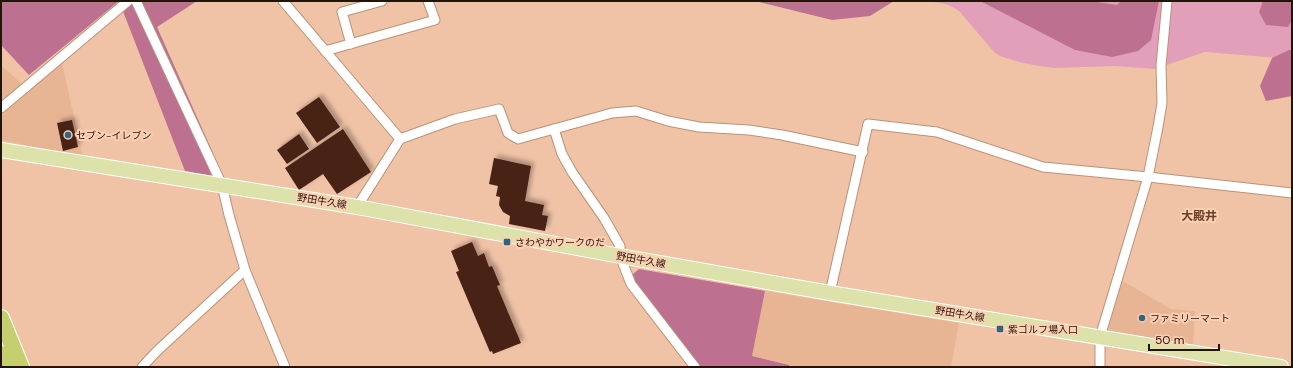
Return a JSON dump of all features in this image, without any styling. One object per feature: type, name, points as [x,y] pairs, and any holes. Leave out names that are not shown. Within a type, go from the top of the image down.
[{"type":"highway","points":[[1,318],[22,367]]},
{"type":"highway","points":[[1,354],[6,367]]},
{"type":"main road","name":"野田牛久線","points":[[1,150],[357,207],[830,293],[1281,367]]},
{"type":"street","points":[[1,108],[128,1]]},
{"type":"street","points":[[136,1],[222,185],[229,215],[246,270],[285,367]]},
{"type":"street","points":[[283,1],[400,139]]},
{"type":"street","points":[[351,44],[342,12],[382,1]]},
{"type":"street","points":[[325,51],[435,20],[428,1]]},
{"type":"street","points":[[1100,367],[1100,337],[1148,177],[1162,103],[1161,66],[1167,1]]},
{"type":"street","points":[[357,207],[400,139],[455,119],[499,109],[508,133],[518,139],[612,113],[636,111],[668,121],[699,127],[749,130],[782,135],[863,152]]},
{"type":"street","points":[[830,293],[863,152],[868,124],[937,132],[1042,167],[1292,193]]},
{"type":"street","points":[[554,129],[562,154],[572,172],[604,218],[620,246],[620,256],[631,284],[695,367]]},
{"type":"street","points":[[142,367],[246,270]]},
{"type":"shaded area","points":[[1,1],[119,1],[29,75],[1,45]]},
{"type":"shaded area","points":[[119,1],[197,1],[157,27],[224,178],[185,171]]},
{"type":"shaded area","points":[[755,1],[894,1],[870,16],[832,20]]},
{"type":"shaded area","points":[[923,1],[1292,1],[1292,59],[1205,52],[1155,69],[1115,66],[1055,68],[1039,66],[1000,56],[994,52],[956,9],[943,4]]},
{"type":"shaded area","points":[[980,1],[1090,1],[1117,5],[1121,1],[1159,1],[1151,40],[1138,51],[1112,57],[1075,50]]},
{"type":"shaded area","points":[[1263,1],[1292,1],[1292,20],[1288,27],[1266,25],[1259,12]]},
{"type":"shaded area","points":[[1292,50],[1292,96],[1266,101],[1260,86],[1272,58]]},
{"type":"shaded area","points":[[62,63],[83,158],[1,140],[1,113]]},
{"type":"shaded area","points":[[1,65],[23,85],[1,102]]},
{"type":"shaded area","points":[[639,269],[765,291],[752,356],[789,365],[789,367],[699,367],[637,285],[632,275]]},
{"type":"shaded area","points":[[1121,280],[1171,309],[1195,311],[1193,347],[1106,333]]},
{"type":"shaded area","points":[[765,291],[959,323],[951,367],[789,367],[789,365],[751,356]]},
{"type":"building","points":[[319,97],[340,127],[317,143],[296,113]]},
{"type":"building","name":"セブン-イレブン","points":[[72,120],[78,147],[63,151],[57,123]]},
{"type":"building","points":[[343,129],[371,172],[337,194],[323,174],[299,190],[285,168]]},
{"type":"building","points":[[299,134],[309,149],[287,164],[277,150]]},
{"type":"building","points":[[494,158],[531,166],[525,201],[544,205],[542,215],[548,216],[545,231],[509,224],[510,216],[503,212],[499,205],[500,197],[496,196],[498,186],[489,184]]},
{"type":"building","points":[[472,242],[478,256],[484,253],[489,267],[492,266],[500,285],[497,286],[521,343],[493,354],[492,351],[490,352],[456,272],[459,271],[451,251]]},
{"type":"place","name":"セブン-イレブン","points":[[68,135]]},
{"type":"place","name":"さわやかワークのだ","points":[[507,242]]},
{"type":"place","name":"ファミリーマート","points":[[1142,318]]},
{"type":"place","name":"紫ゴルフ場入口","points":[[1000,329]]},
{"type":"district","name":"大殿井","points":[[1199,216]]}]
